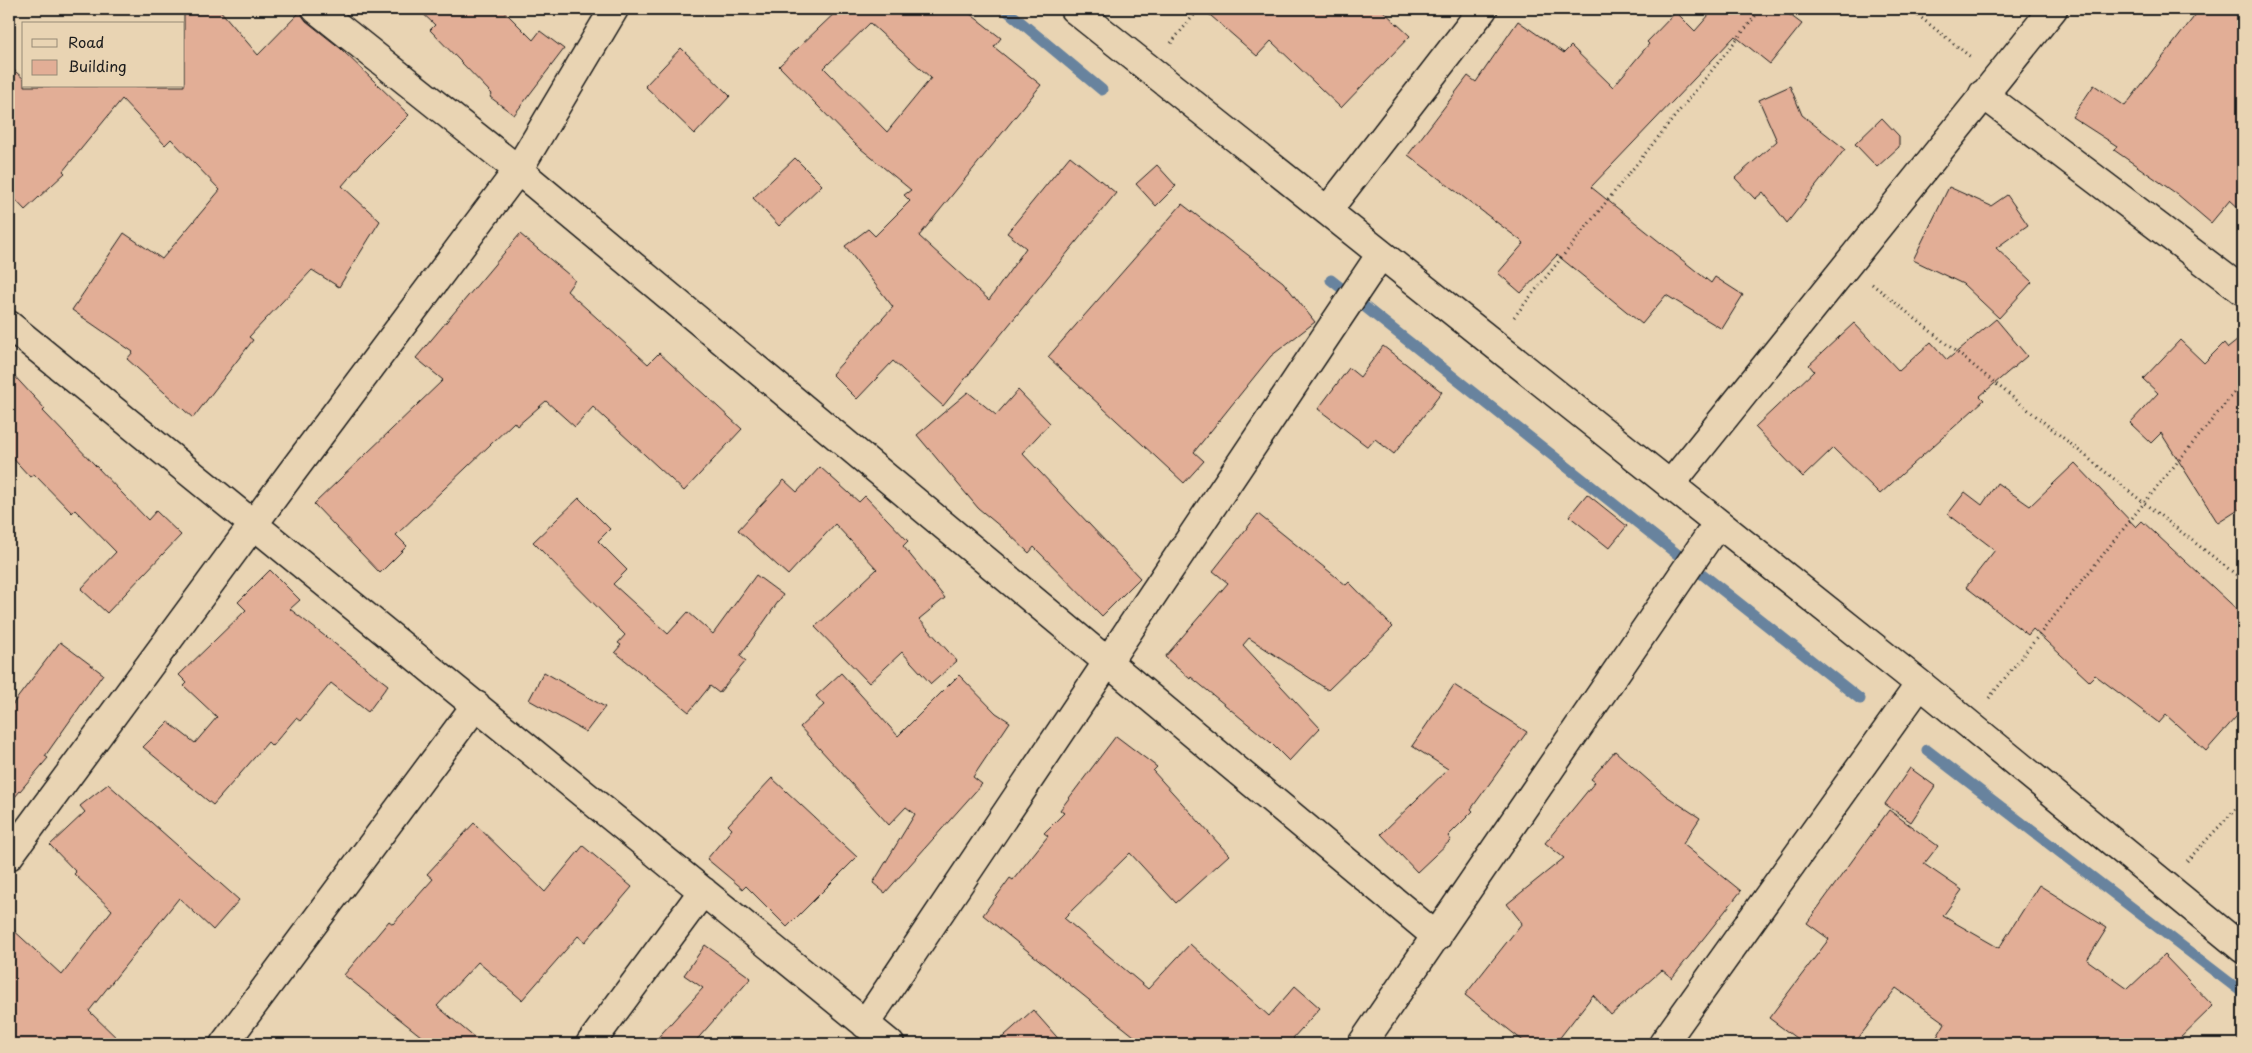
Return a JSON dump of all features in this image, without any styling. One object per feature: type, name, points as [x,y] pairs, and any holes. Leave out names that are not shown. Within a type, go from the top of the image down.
[{"type":"street","points":[[316,9],[518,170],[1437,936]]},
{"type":"street","points":[[9,856],[253,524],[518,170],[614,9]]},
{"type":"street","points":[[1074,9],[1920,684],[2243,950]]},
{"type":"street","points":[[1327,211],[1483,9]]},
{"type":"street","points":[[1670,485],[2053,9]]},
{"type":"street","points":[[1990,86],[2243,291]]},
{"type":"street","points":[[865,1024],[1381,254]]},
{"type":"street","points":[[9,325],[890,1044]]},
{"type":"street","points":[[1362,1044],[1718,522]]},
{"type":"street","points":[[1663,1044],[1920,684]]},
{"type":"street","points":[[224,1044],[476,705]]},
{"type":"street","points":[[590,1044],[703,891]]},
{"type":"path","points":[[1150,69],[1199,9]]},
{"type":"path","points":[[1493,343],[1761,9]]},
{"type":"path","points":[[1910,9],[1990,86]]},
{"type":"path","points":[[1847,264],[2144,503],[2243,580]]},
{"type":"path","points":[[1969,724],[2144,503],[2243,382]]},
{"type":"path","points":[[2165,885],[2243,801]]},
{"type":"building","points":[[184,9],[219,9],[258,55],[301,11],[306,21],[340,48],[409,115],[364,160],[342,186],[380,221],[339,287],[312,270],[249,337],[253,340],[193,418],[127,359],[133,352],[72,310],[124,233],[162,259],[220,190],[171,139],[165,145],[122,99],[63,171],[65,173],[25,210],[9,193],[9,66],[22,77],[22,88],[185,88]]},
{"type":"building","points":[[418,9],[502,9],[533,40],[540,31],[564,49],[514,115],[490,97],[492,94],[430,30],[435,25]]},
{"type":"building","points":[[839,9],[964,9],[1001,38],[994,47],[1041,85],[919,236],[989,300],[1026,248],[1007,233],[1070,156],[1116,193],[943,406],[893,361],[857,399],[832,374],[893,307],[845,246],[868,229],[875,236],[910,201],[904,195],[911,190],[855,144],[779,66]],"holes":[[[870,23],[931,78],[887,132],[824,68]]]},
{"type":"building","points":[[1203,9],[1381,9],[1410,36],[1341,108],[1271,41],[1257,56]]},
{"type":"building","points":[[1702,9],[1782,9],[1802,24],[1770,64],[1735,36],[1591,187],[1711,283],[1715,277],[1743,295],[1722,329],[1666,295],[1642,324],[1557,255],[1521,293],[1498,273],[1524,243],[1408,155],[1468,76],[1476,82],[1518,21],[1564,53],[1571,46],[1613,87],[1649,44],[1647,42],[1676,12],[1695,31],[1709,15]]},
{"type":"building","points":[[2200,9],[2243,9],[2243,212],[2230,200],[2211,223],[2177,194],[2114,150],[2117,146],[2072,117],[2094,85],[2125,106]]},
{"type":"building","points":[[681,48],[730,96],[695,134],[645,86]]},
{"type":"building","points":[[1790,86],[1802,115],[1845,149],[1787,223],[1763,192],[1755,199],[1735,178],[1777,141],[1759,100]]},
{"type":"building","points":[[1882,118],[1899,136],[1899,147],[1877,167],[1855,144]]},
{"type":"building","points":[[795,158],[822,185],[779,226],[753,198]]},
{"type":"building","points":[[1157,165],[1176,186],[1156,206],[1136,184]]},
{"type":"building","points":[[1949,187],[1991,206],[2007,195],[2028,225],[1996,248],[2032,282],[1999,318],[1963,284],[1913,260]]},
{"type":"building","points":[[1182,204],[1283,282],[1315,322],[1271,356],[1194,452],[1204,461],[1184,483],[1048,357]]},
{"type":"building","points":[[520,234],[575,280],[567,291],[648,364],[659,353],[742,429],[684,491],[593,407],[575,427],[546,401],[517,426],[514,422],[396,535],[407,546],[380,573],[314,504],[443,380],[416,358]]},
{"type":"building","points":[[1996,319],[2027,356],[1980,396],[1984,400],[1880,494],[1833,448],[1803,477],[1755,427],[1814,371],[1809,365],[1854,323],[1899,371],[1931,342],[1947,360]]},
{"type":"building","points":[[2243,336],[2243,507],[2218,523],[2161,433],[2151,443],[2130,423],[2158,393],[2143,379],[2180,340],[2204,363],[2224,343],[2228,348]]},
{"type":"building","points":[[1383,346],[1442,392],[1394,454],[1375,439],[1368,447],[1318,409],[1349,368],[1360,377]]},
{"type":"building","points":[[9,370],[45,409],[43,411],[148,520],[156,511],[181,535],[107,613],[81,589],[116,552],[75,510],[72,513],[34,474],[30,477],[9,454]]},
{"type":"building","points":[[1018,390],[1050,423],[1022,453],[1140,578],[1102,616],[1034,547],[1029,553],[978,508],[917,435],[968,392],[996,415]]},
{"type":"building","points":[[2075,463],[2136,527],[2142,521],[2243,615],[2243,709],[2206,751],[2166,715],[2159,723],[2095,675],[2089,681],[2033,629],[2028,635],[1966,587],[1995,550],[1948,514],[1965,492],[1982,505],[1997,483],[2030,506]]},
{"type":"building","points":[[820,467],[859,502],[865,496],[908,541],[903,546],[945,598],[919,619],[957,661],[931,684],[902,652],[869,683],[815,627],[877,569],[835,524],[788,575],[738,530],[784,480],[797,492]]},
{"type":"building","points":[[1587,494],[1627,526],[1609,548],[1569,516]]},
{"type":"building","points":[[579,498],[610,529],[598,541],[627,570],[613,584],[668,634],[688,612],[713,634],[756,575],[783,595],[740,656],[746,661],[719,693],[710,686],[689,712],[615,652],[621,645],[618,643],[625,635],[533,542]]},
{"type":"building","points":[[1258,514],[1346,585],[1349,582],[1393,627],[1328,690],[1249,638],[1243,645],[1320,728],[1289,761],[1270,742],[1165,657],[1228,583],[1213,571]]},
{"type":"building","points":[[270,570],[300,600],[290,609],[388,685],[368,712],[331,683],[300,721],[296,718],[272,746],[268,742],[213,805],[143,747],[168,722],[195,743],[217,717],[184,686],[187,683],[179,675],[246,610],[238,602]]},
{"type":"building","points":[[60,642],[103,674],[45,756],[48,758],[9,804],[9,709]]},
{"type":"building","points":[[544,672],[605,707],[586,732],[529,700]]},
{"type":"building","points":[[841,673],[898,736],[959,675],[996,713],[1010,722],[973,777],[982,784],[885,893],[873,883],[915,814],[906,807],[889,825],[800,727],[824,705],[816,696]]},
{"type":"building","points":[[1454,685],[1527,732],[1471,809],[1473,811],[1448,836],[1451,840],[1417,872],[1381,834],[1448,769],[1412,746]]},
{"type":"building","points":[[1116,736],[1157,767],[1153,771],[1229,855],[1176,903],[1130,853],[1064,918],[1148,989],[1190,944],[1269,1016],[1295,986],[1320,1008],[1293,1038],[1299,1044],[1144,1044],[983,915],[1010,878],[1013,880],[1048,836],[1044,833],[1064,813],[1060,810]]},
{"type":"building","points":[[1615,751],[1665,795],[1700,818],[1683,844],[1741,891],[1672,978],[1662,970],[1611,1015],[1593,995],[1555,1044],[1527,1044],[1465,995],[1522,923],[1507,904],[1564,858],[1545,843],[1595,782],[1591,779]]},
{"type":"building","points":[[1910,768],[1935,786],[1911,822],[1885,804]]},
{"type":"building","points":[[772,778],[857,857],[787,927],[746,886],[743,889],[707,859],[732,829],[728,825]]},
{"type":"building","points":[[108,784],[239,900],[213,930],[179,898],[89,1011],[123,1044],[9,1044],[9,926],[62,975],[112,910],[74,874],[76,872],[50,845],[85,812],[80,806]]},
{"type":"building","points":[[1889,810],[1938,846],[1924,864],[1962,890],[1943,916],[1999,948],[2039,885],[2107,928],[2087,960],[2128,989],[2164,955],[2213,1006],[2174,1044],[1933,1044],[1945,1023],[1896,988],[1854,1044],[1804,1044],[1769,1018],[1829,939],[1807,923]]},
{"type":"building","points":[[474,823],[545,892],[583,846],[632,887],[585,942],[578,936],[522,1000],[478,962],[437,1006],[482,1044],[431,1044],[344,975],[389,921],[393,924],[433,879],[427,874]]},
{"type":"building","points":[[705,945],[751,978],[693,1044],[652,1044],[703,988],[684,975]]},
{"type":"building","points":[[1033,1010],[1063,1044],[995,1044]]},
{"type":"waterway","points":[[1005,9],[1102,90]]},
{"type":"waterway","points":[[1331,280],[1860,699]]},
{"type":"waterway","points":[[1927,750],[2243,993]]}]
